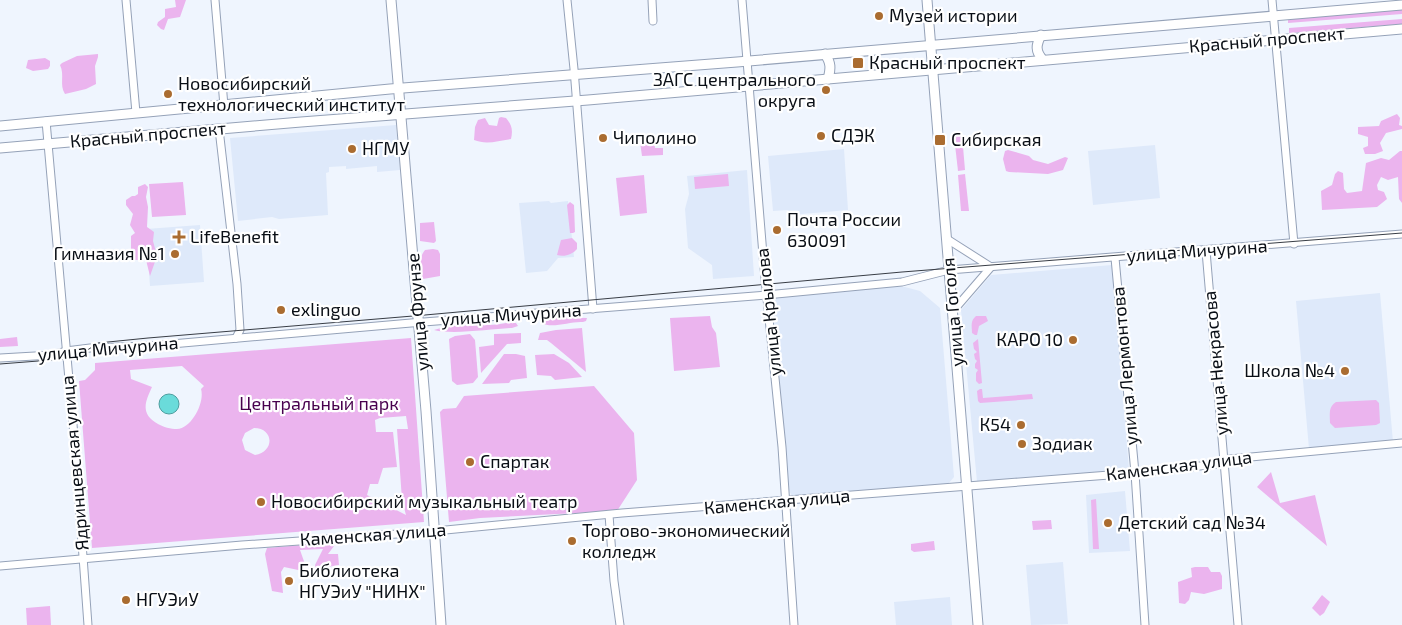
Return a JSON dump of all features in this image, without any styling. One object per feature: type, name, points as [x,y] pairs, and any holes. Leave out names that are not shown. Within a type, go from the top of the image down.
[{"type":"main road","name":"улица Фрунзе","points":[[391,0],[418,322],[440,625]]},
{"type":"main road","name":"улица Гоголя","points":[[927,0],[978,625]]},
{"type":"main road","name":"Красный проспект","points":[[0,126],[398,89],[1402,5]]},
{"type":"main road","name":"Красный проспект","points":[[0,148],[576,101],[1402,29]]},
{"type":"main road","points":[[1041,35],[1036,44],[1037,53],[1043,60]]},
{"type":"main road","points":[[825,54],[830,61],[831,69],[828,79]]},
{"type":"street","points":[[126,0],[136,113]]},
{"type":"street","points":[[215,0],[224,106]]},
{"type":"street","points":[[567,0],[593,310]]},
{"type":"street","points":[[652,0],[653,21]]},
{"type":"street","name":"улица Крылова","points":[[742,0],[766,295],[782,447],[794,625]]},
{"type":"street","points":[[1272,0],[1294,244]]},
{"type":"street","name":"Ядринцевская улица","points":[[46,121],[88,625]]},
{"type":"street","points":[[219,129],[237,284],[240,330],[236,338]]},
{"type":"street","name":"улица Мичурина","points":[[0,358],[418,322],[593,310],[766,295],[902,282],[949,270],[1402,234]]},
{"type":"street","points":[[947,239],[991,267],[953,312]]},
{"type":"street","name":"улица Некрасова","points":[[1206,251],[1238,625]]},
{"type":"street","name":"улица Лермонтова","points":[[1115,258],[1135,472],[1145,625]]},
{"type":"street","name":"Каменская улица","points":[[0,566],[785,500],[967,487],[1218,464],[1230,459],[1402,443]]},
{"type":"street","points":[[609,515],[614,581],[620,625]]},
{"type":"shaded area","points":[[396,125],[400,170],[377,172],[377,166],[346,169],[346,166],[329,167],[329,172],[326,173],[328,215],[279,219],[272,217],[238,221],[230,138]]},
{"type":"shaded area","points":[[1155,145],[1160,198],[1093,205],[1088,151]]},
{"type":"shaded area","points":[[844,149],[848,210],[791,215],[788,210],[773,211],[768,156]]},
{"type":"shaded area","points":[[747,170],[754,276],[713,279],[712,265],[688,248],[685,209],[689,194],[687,176]]},
{"type":"shaded area","points":[[549,201],[551,203],[568,201],[574,257],[558,258],[547,271],[526,273],[519,203]]},
{"type":"shaded area","name":"Гимназия №1","points":[[200,225],[204,282],[150,286],[146,229]]},
{"type":"shaded area","points":[[1112,265],[1129,470],[977,482],[961,310],[991,275]]},
{"type":"shaded area","points":[[878,287],[905,287],[920,291],[940,308],[954,477],[948,484],[792,496],[788,489],[772,298]]},
{"type":"shaded area","name":"Школа №4","points":[[1380,293],[1393,442],[1309,449],[1296,301]]},
{"type":"shaded area","name":"Детский сад №34","points":[[1125,491],[1130,551],[1089,553],[1086,495]]},
{"type":"shaded area","points":[[1063,562],[1068,624],[1031,625],[1026,565]]},
{"type":"shaded area","points":[[950,597],[952,625],[896,625],[894,602]]},
{"type":"green space","points":[[175,0],[186,0],[180,17],[168,19],[164,30],[161,29],[157,25],[158,22],[165,17],[165,9],[176,7]]},
{"type":"green space","points":[[1402,9],[1402,14],[1288,23],[1288,18]]},
{"type":"green space","points":[[1402,19],[1402,24],[1289,33],[1289,28]]},
{"type":"green space","points":[[98,54],[95,66],[96,84],[86,89],[65,94],[62,87],[60,65],[77,56]]},
{"type":"green space","points":[[45,58],[50,61],[48,69],[33,71],[26,68],[28,60]]},
{"type":"green space","points":[[1397,114],[1400,118],[1399,125],[1402,126],[1402,129],[1386,133],[1380,143],[1383,151],[1375,154],[1365,154],[1363,148],[1368,146],[1368,137],[1358,134],[1358,127],[1379,126],[1381,121]]},
{"type":"green space","points":[[501,117],[506,118],[511,125],[511,139],[497,142],[474,140],[475,127],[478,120],[485,118],[489,125],[497,126]]},
{"type":"green space","points":[[962,135],[965,170],[958,171],[954,136]]},
{"type":"green space","points":[[654,141],[655,148],[663,148],[663,155],[642,156],[640,142]]},
{"type":"green space","points":[[1008,150],[1048,164],[1065,157],[1068,158],[1063,170],[1048,174],[1009,172],[1006,171],[1003,159],[1005,151]]},
{"type":"green space","points":[[1402,151],[1402,203],[1399,199],[1398,177],[1388,180],[1381,177],[1377,185],[1378,190],[1384,192],[1387,199],[1377,207],[1322,210],[1321,191],[1332,185],[1335,174],[1338,171],[1343,173],[1344,189],[1347,193],[1362,191],[1366,163],[1381,158],[1389,160]]},
{"type":"green space","points":[[728,174],[729,186],[695,189],[694,177]]},
{"type":"green space","points":[[965,174],[969,211],[961,211],[958,175]]},
{"type":"green space","points":[[644,175],[647,213],[620,216],[616,178]]},
{"type":"green space","points":[[183,182],[186,215],[152,217],[149,184]]},
{"type":"green space","points":[[145,184],[148,187],[146,197],[148,207],[147,227],[154,232],[153,241],[157,256],[150,276],[146,260],[131,258],[131,236],[135,233],[130,225],[133,214],[126,205],[126,200],[138,194],[138,187]]},
{"type":"green space","points":[[570,202],[574,205],[575,232],[573,233],[570,233],[567,205]]},
{"type":"green space","points":[[434,222],[436,241],[434,243],[420,241],[420,223]]},
{"type":"green space","points":[[572,238],[577,243],[577,249],[568,255],[557,255],[561,240]]},
{"type":"green space","points":[[425,250],[438,250],[440,254],[440,276],[423,279],[421,256]]},
{"type":"green space","points":[[710,316],[712,327],[716,333],[720,367],[674,371],[670,318]]},
{"type":"green space","points":[[976,316],[986,316],[988,321],[979,326],[977,335],[975,335],[972,333],[972,322]]},
{"type":"green space","points":[[552,317],[587,318],[583,322],[556,325],[541,323]]},
{"type":"green space","points":[[516,323],[518,326],[462,332],[434,330],[452,326]]},
{"type":"green space","points":[[582,328],[586,372],[547,340],[538,340],[540,333]]},
{"type":"green space","points":[[521,333],[521,343],[507,344],[481,373],[479,347],[494,345],[494,334]]},
{"type":"green space","points":[[470,334],[475,340],[478,377],[473,383],[457,385],[452,381],[449,339],[455,336]]},
{"type":"green space","points":[[17,337],[18,346],[0,347],[0,339]]},
{"type":"green space","name":"Центральный парк","points":[[411,338],[424,522],[92,548],[79,381],[85,380],[95,370],[95,363]],"holes":[[[182,366],[204,386],[201,389],[201,401],[196,413],[183,428],[177,429],[162,426],[152,420],[146,412],[147,398],[152,387],[131,379],[130,370]],[[406,416],[408,429],[397,429],[402,500],[406,515],[367,495],[370,484],[378,484],[383,468],[397,467],[393,432],[376,432],[375,420]],[[254,428],[265,432],[270,440],[266,450],[255,455],[245,450],[242,440],[245,433]]]},
{"type":"green space","points":[[978,339],[982,383],[979,384],[976,381],[978,370],[975,368],[977,361],[974,354],[977,352],[974,349],[973,343]]},
{"type":"green space","points":[[504,354],[525,356],[527,378],[511,380],[509,383],[482,384]]},
{"type":"green space","points":[[554,354],[569,363],[582,377],[555,380],[551,376],[537,375],[535,355]]},
{"type":"green space","name":"Спартак","points":[[594,386],[634,433],[637,480],[617,511],[480,518],[449,522],[440,412],[443,409],[456,408],[464,396]]},
{"type":"green space","points":[[982,389],[983,398],[1032,394],[1033,399],[980,403],[977,391]]},
{"type":"green space","points":[[1376,400],[1379,403],[1380,423],[1376,425],[1335,428],[1330,423],[1331,408],[1336,402]]},
{"type":"green space","points":[[1271,472],[1280,503],[1315,495],[1327,546],[1257,487]]},
{"type":"green space","points":[[1096,499],[1099,549],[1093,549],[1091,500]]},
{"type":"green space","points":[[1051,520],[1052,529],[1033,530],[1032,521]]},
{"type":"green space","points":[[934,541],[935,550],[914,552],[911,550],[911,544]]},
{"type":"green space","points":[[337,542],[328,554],[338,554],[339,565],[316,569],[315,565],[323,549],[300,550],[306,567],[303,571],[284,567],[281,572],[283,593],[272,591],[265,554],[267,548]]},
{"type":"green space","points":[[1208,567],[1211,572],[1220,572],[1222,576],[1222,589],[1204,594],[1191,592],[1189,600],[1185,604],[1179,603],[1178,582],[1192,577],[1191,568]]},
{"type":"green space","points":[[1322,595],[1330,602],[1324,613],[1320,616],[1312,608]]},
{"type":"green space","points":[[50,606],[51,625],[27,625],[26,608]]},
{"type":"water","points":[[169,394],[176,397],[179,404],[176,411],[169,414],[162,411],[159,404],[162,397]]},
{"type":"tram line","points":[[0,364],[64,359],[86,351],[98,343],[148,338],[902,272],[1402,233]]},
{"type":"place","name":"Музей истории","points":[[879,16]]},
{"type":"place","name":"Красный проспект","points":[[858,63]]},
{"type":"place","name":"ЗАГС центрального округа","points":[[826,90]]},
{"type":"place","name":"Новосибирский технологический институт","points":[[168,94]]},
{"type":"place","name":"СДЭК","points":[[821,136]]},
{"type":"place","name":"Чиполино","points":[[603,138]]},
{"type":"place","name":"Сибирская","points":[[940,140]]},
{"type":"place","name":"НГМУ","points":[[352,149]]},
{"type":"place","name":"Почта России 630091","points":[[777,230]]},
{"type":"place","name":"LifeBenefit","points":[[179,237]]},
{"type":"place","name":"Гимназия №1","points":[[175,254]]},
{"type":"place","name":"exlinguo","points":[[281,310]]},
{"type":"place","name":"КАРО 10","points":[[1073,340]]},
{"type":"place","name":"Школа №4","points":[[1345,371]]},
{"type":"place","name":"К54","points":[[1021,425]]},
{"type":"place","name":"Зодиак","points":[[1022,444]]},
{"type":"place","name":"Спартак","points":[[470,462]]},
{"type":"place","name":"Новосибирский музыкальный театр","points":[[261,502]]},
{"type":"place","name":"Детский сад №34","points":[[1108,523]]},
{"type":"place","name":"Торгово-экономический колледж","points":[[572,541]]},
{"type":"place","name":"Библиотека НГУЭиУ \"НИНХ\"","points":[[289,581]]},
{"type":"place","name":"НГУЭиУ","points":[[126,600]]}]
